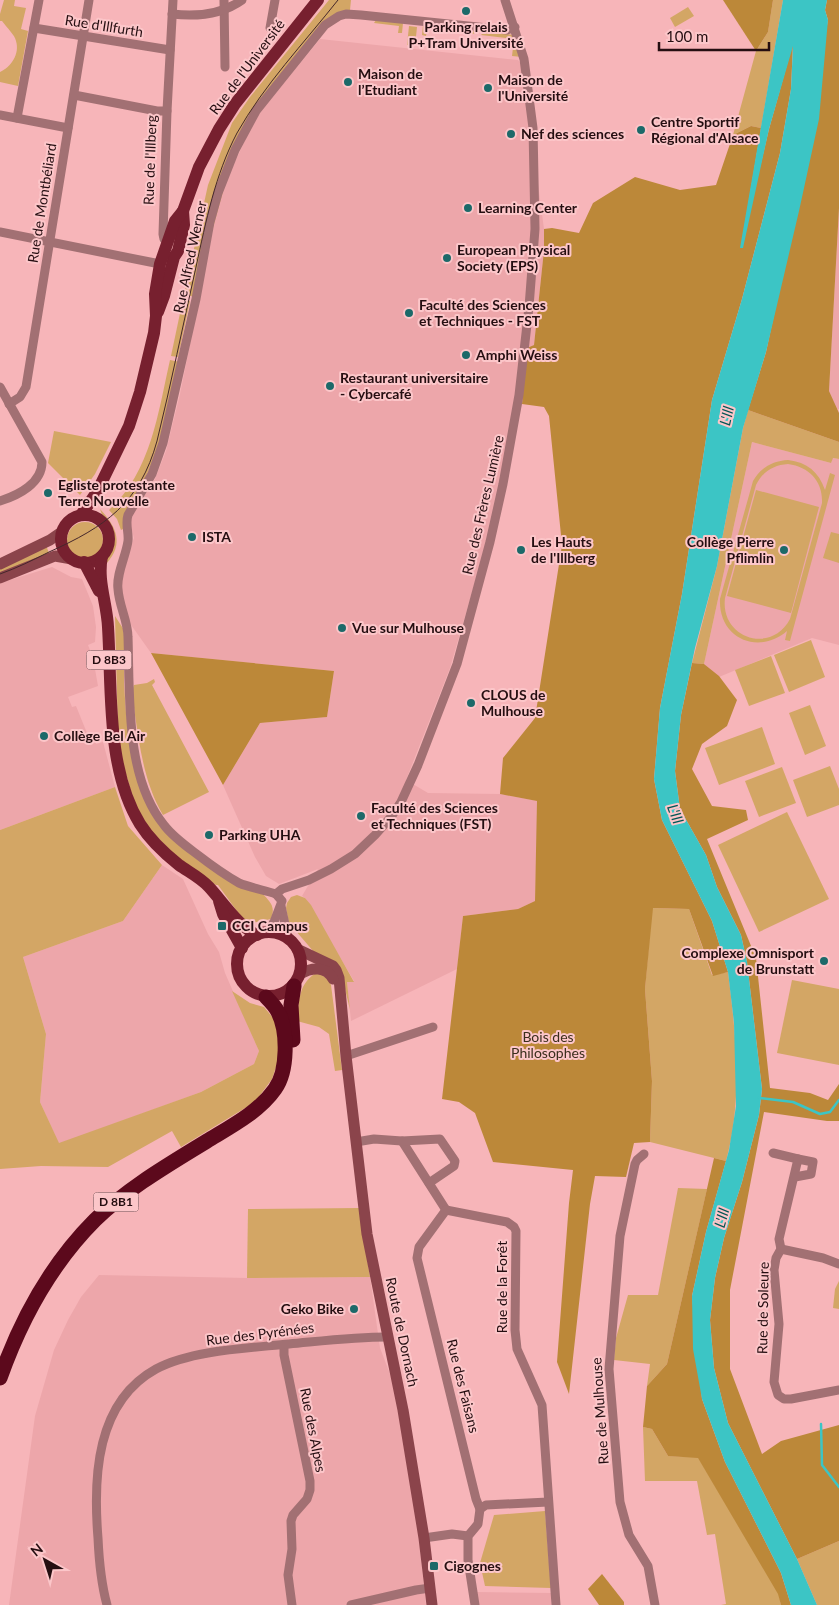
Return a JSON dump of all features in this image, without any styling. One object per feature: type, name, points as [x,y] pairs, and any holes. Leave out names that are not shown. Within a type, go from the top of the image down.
[{"type":"highway","name":"D 8B1","points":[[282,1073],[288,1066],[292,1055],[292,996],[297,980]]},
{"type":"highway","name":"D 8B1","points":[[0,1378],[19,1328],[34,1301],[57,1265],[90,1226],[143,1181],[253,1111],[276,1088],[282,1073],[285,1051],[283,1027],[279,1013],[266,996]]},
{"type":"main road","name":"Rue de l'Université","points":[[168,240],[175,221],[183,211],[199,167],[218,129],[250,84],[318,0]]},
{"type":"main road","name":"Rue de l'Université","points":[[174,257],[178,251],[184,224],[183,211]]},
{"type":"main road","points":[[156,316],[164,296],[174,257],[168,240]]},
{"type":"main road","points":[[0,564],[50,540],[63,531],[69,521],[80,515],[97,492],[129,426],[140,392],[154,333],[156,316],[155,294],[160,264],[168,240]]},
{"type":"main road","points":[[97,492],[99,519]]},
{"type":"main road","points":[[0,578],[55,556],[78,561],[93,561],[102,556],[108,545],[109,536],[106,527],[94,516],[80,515]]},
{"type":"main road","points":[[63,531],[63,546],[66,554],[78,561]]},
{"type":"main road","name":"D 8B3","points":[[102,556],[99,570],[108,628],[108,668],[112,719],[124,787],[134,812],[140,823],[167,856],[208,886],[247,930],[262,934]]},
{"type":"main road","name":"D 8B3","points":[[78,561],[104,601]]},
{"type":"main road","name":"D 8B3","points":[[218,899],[223,914],[242,948]]},
{"type":"main road","points":[[297,980],[301,961],[297,949],[288,938],[274,933],[262,934],[246,943],[242,948],[238,961],[240,977],[245,986],[251,991],[266,996],[276,996],[286,992],[312,968],[327,971],[335,982],[340,1003]]},
{"type":"main road","points":[[297,949],[333,966],[339,978],[340,1003]]},
{"type":"main road","name":"Route de Dornach","points":[[340,1003],[367,1234],[403,1410],[424,1538],[432,1605]]},
{"type":"street","points":[[17,118],[39,0]]},
{"type":"street","name":"Rue de Montbéliard","points":[[9,404],[20,397],[26,386],[90,0]]},
{"type":"street","name":"Rue de l'Illberg","points":[[168,240],[164,239],[163,234],[173,0]]},
{"type":"street","points":[[224,0],[225,67]]},
{"type":"street","points":[[172,14],[197,16],[224,10],[242,0]]},
{"type":"street","points":[[270,28],[274,0]]},
{"type":"street","name":"Rue des Frères Lumière","points":[[279,901],[282,889],[308,880],[346,860],[364,846],[391,817],[400,802],[418,765],[460,655],[490,542],[503,484],[519,395],[529,307],[535,229],[533,128],[524,59],[505,0]]},
{"type":"street","name":"Rue Alfred Werner","points":[[279,901],[265,890],[248,886],[234,879],[192,850],[163,825],[151,804],[141,776],[130,714],[128,636],[117,586],[128,542],[126,521],[131,508],[145,488],[158,459],[198,290],[210,222],[218,193],[243,134],[256,111],[325,24],[339,16],[346,14],[360,15],[507,30],[515,27]]},
{"type":"street","name":"Rue d'Illfurth","points":[[34,28],[170,50]]},
{"type":"street","points":[[74,95],[167,111]]},
{"type":"street","points":[[0,115],[68,128]]},
{"type":"street","points":[[0,232],[160,264]]},
{"type":"street","points":[[0,387],[42,462],[42,470],[38,478],[28,487],[10,498],[0,501]]},
{"type":"street","points":[[262,934],[274,922],[279,901]]},
{"type":"street","points":[[279,901],[288,938]]},
{"type":"street","points":[[347,1061],[433,1028]]},
{"type":"street","points":[[356,1142],[374,1139],[402,1141],[440,1139],[455,1161],[454,1166],[429,1182]]},
{"type":"street","points":[[402,1141],[446,1210]]},
{"type":"street","name":"Rue de Mulhouse","points":[[644,1154],[635,1164],[620,1236],[609,1369],[620,1502],[629,1535],[648,1566],[655,1605]]},
{"type":"street","points":[[773,1154],[813,1162],[811,1174],[794,1177]]},
{"type":"street","name":"Rue de Soleure","points":[[798,1159],[779,1239],[781,1249],[776,1258],[774,1270],[779,1324],[774,1382],[778,1395],[784,1399],[839,1390]]},
{"type":"street","name":"Rue de la Forêt","points":[[446,1210],[507,1222],[514,1227],[516,1232],[515,1330],[517,1349],[542,1405],[556,1605]]},
{"type":"street","name":"Rue des Faisans","points":[[446,1210],[419,1247],[418,1258],[480,1508]]},
{"type":"street","name":"Rue de Soleure","points":[[781,1249],[824,1258],[839,1264]]},
{"type":"street","name":"Rue des Pyrénées","points":[[106,1605],[102,1588],[99,1555],[96,1483],[100,1453],[109,1423],[125,1394],[143,1378],[157,1369],[172,1362],[204,1354],[252,1346],[387,1337]]},
{"type":"street","name":"Rue des Alpes","points":[[284,1345],[284,1355],[310,1481],[307,1499],[293,1515],[291,1521],[292,1549],[288,1575],[292,1605]]},
{"type":"street","points":[[475,1605],[468,1560],[468,1536],[478,1524],[480,1508],[486,1505],[548,1502]]},
{"type":"street","points":[[424,1538],[452,1534],[468,1536]]},
{"type":"street","points":[[352,1605],[430,1588]]},
{"type":"shaded area","points":[[4,0],[15,0],[14,6],[26,8],[21,29],[28,31],[18,86],[0,82],[0,72],[14,60],[17,51],[14,36],[0,21]]},
{"type":"shaded area","points":[[329,0],[351,0],[350,10],[339,12],[323,22],[237,141],[194,297],[184,294],[208,185],[232,123],[250,97]]},
{"type":"shaded area","points":[[773,0],[783,0],[761,128],[751,126],[733,135],[756,51],[768,32]]},
{"type":"shaded area","points":[[688,7],[694,16],[675,27],[670,18]]},
{"type":"shaded area","points":[[376,20],[403,23],[402,33],[398,33],[399,26],[374,23]]},
{"type":"shaded area","points":[[423,25],[477,31],[477,34],[427,29],[426,36],[422,35]]},
{"type":"shaded area","points":[[409,26],[417,27],[415,46],[407,45]]},
{"type":"shaded area","points":[[485,31],[514,35],[522,57],[512,56],[514,39],[481,35]]},
{"type":"shaded area","points":[[320,39],[518,60],[522,65],[544,229],[544,250],[534,345],[527,348],[522,404],[486,544],[450,668],[406,780],[428,793],[500,794],[538,801],[535,901],[518,909],[463,916],[457,969],[351,1021],[347,982],[354,981],[305,898],[302,896],[318,869],[279,884],[266,876],[255,857],[223,785],[260,723],[327,717],[334,671],[151,653],[129,622],[124,609],[121,582],[134,538],[131,517],[155,479],[166,451],[180,394],[217,210],[227,179],[261,111]]},
{"type":"shaded area","points":[[839,208],[839,409],[836,409],[829,391]]},
{"type":"shaded area","points":[[183,299],[190,301],[178,357],[171,356]]},
{"type":"shaded area","points":[[170,360],[180,362],[158,449],[121,530],[117,519],[109,510],[135,478],[144,460],[151,441]]},
{"type":"shaded area","points":[[748,410],[839,442],[839,459],[833,458],[831,463],[752,442],[704,664],[692,663],[717,566]]},
{"type":"shaded area","points":[[54,431],[111,442],[95,474],[80,495],[48,463]]},
{"type":"shaded area","name":"Collège Pierre Pflimlin","points":[[752,442],[831,463],[832,458],[839,459],[839,645],[812,638],[719,677],[704,664]]},
{"type":"shaded area","points":[[795,461],[811,469],[816,473],[825,490],[830,473],[835,475],[790,641],[785,640],[787,631],[776,638],[764,642],[753,642],[742,639],[733,633],[726,624],[721,613],[720,599],[753,481],[764,468],[772,463]],"holes":[[[788,464],[803,468],[814,477],[820,488],[822,503],[790,619],[782,630],[771,637],[760,639],[748,637],[738,632],[730,623],[726,612],[725,598],[756,485],[762,476],[774,467]]]},
{"type":"shaded area","points":[[756,490],[819,507],[791,613],[727,596]]},
{"type":"shaded area","points":[[100,509],[114,529],[117,542],[112,557],[106,564],[105,557],[110,550],[112,538]]},
{"type":"shaded area","points":[[85,522],[92,523],[98,527],[102,533],[102,547],[98,553],[92,557],[85,558],[78,557],[72,553],[68,547],[67,540],[68,533],[72,527],[78,523]]},
{"type":"shaded area","points":[[831,532],[839,534],[839,563],[823,558]]},
{"type":"shaded area","points":[[46,545],[50,556],[0,576],[0,567]]},
{"type":"shaded area","name":"Collège Bel Air","points":[[52,567],[71,577],[82,579],[93,606],[96,627],[95,642],[88,645],[93,658],[98,686],[68,697],[72,707],[76,706],[89,738],[87,741],[95,738],[96,744],[103,742],[115,787],[0,830],[0,583]]},
{"type":"shaded area","points":[[115,616],[124,630],[126,713],[136,770],[170,837],[262,893],[272,907],[271,919],[251,923],[242,918],[218,885],[180,860],[150,830],[135,804],[124,768],[118,734]]},
{"type":"shaded area","points":[[811,640],[825,677],[789,692],[774,655]]},
{"type":"shaded area","points":[[771,656],[785,693],[749,706],[735,670]]},
{"type":"shaded area","points":[[154,679],[155,682],[152,685],[209,792],[163,815],[152,792],[144,766],[133,696],[134,685],[147,683]]},
{"type":"shaded area","points":[[810,705],[826,746],[805,755],[789,713]]},
{"type":"shaded area","points":[[762,727],[775,764],[719,785],[705,748]]},
{"type":"shaded area","points":[[830,766],[839,789],[839,805],[807,817],[793,780]]},
{"type":"shaded area","points":[[782,767],[796,803],[759,817],[745,781]]},
{"type":"shaded area","points":[[115,787],[128,826],[162,865],[123,921],[23,957],[46,1034],[40,1102],[59,1143],[201,1092],[254,1064],[259,1051],[232,991],[250,1003],[264,1007],[274,1019],[279,1028],[279,1058],[272,1079],[255,1102],[181,1147],[172,1131],[108,1167],[41,1166],[0,1169],[0,830]]},
{"type":"shaded area","points":[[787,812],[829,899],[759,932],[718,845]]},
{"type":"shaded area","points":[[162,865],[183,879],[208,934],[219,952],[225,973],[259,1051],[254,1064],[201,1092],[59,1144],[40,1102],[46,1034],[23,957],[123,921]]},
{"type":"shaded area","points":[[297,895],[305,898],[311,905],[354,982],[347,982],[350,1010],[342,976],[314,952],[289,923],[287,903],[291,897]]},
{"type":"shaded area","points":[[652,908],[689,909],[712,975],[728,972],[735,1043],[736,1091],[735,1114],[726,1161],[650,1142],[652,1081],[645,989]]},
{"type":"shaded area","points":[[316,973],[329,980],[331,985],[342,1070],[335,1071],[329,1034],[319,1027],[297,1021],[300,994],[306,982]]},
{"type":"shaded area","points":[[792,980],[839,989],[839,1065],[777,1053]]},
{"type":"shaded area","points":[[678,1188],[707,1189],[667,1364],[647,1386],[650,1364],[614,1360],[616,1338],[628,1295],[658,1295]]},
{"type":"shaded area","points":[[359,1208],[370,1277],[247,1278],[248,1209]]},
{"type":"shaded area","points":[[99,1275],[247,1278],[370,1277],[380,1348],[395,1387],[418,1529],[426,1605],[9,1605],[35,1416],[54,1350],[81,1297]]},
{"type":"shaded area","points":[[839,1281],[839,1309],[833,1308],[835,1289]]},
{"type":"shaded area","points":[[643,1427],[652,1429],[668,1456],[698,1457],[779,1594],[781,1605],[721,1605],[726,1604],[715,1534],[707,1535],[697,1481],[645,1481]]},
{"type":"shaded area","points":[[545,1511],[551,1588],[485,1586],[480,1563],[494,1515]]},
{"type":"shaded area","points":[[839,1541],[839,1605],[817,1605],[797,1559]]},
{"type":"shaded area","points":[[477,1592],[551,1593],[551,1605],[479,1605]]},
{"type":"green space","points":[[723,0],[773,0],[768,32],[756,51]]},
{"type":"green space","points":[[827,0],[839,0],[839,208],[829,391],[839,413],[839,442],[748,410],[766,352],[777,301],[828,20],[825,10]]},
{"type":"green space","name":"Bois des Philosophes","points":[[793,43],[791,89],[780,153],[742,299],[712,400],[682,594],[660,708],[654,779],[662,820],[712,921],[728,972],[713,976],[689,909],[653,908],[645,989],[652,1081],[650,1142],[634,1143],[626,1177],[595,1176],[590,1204],[569,1394],[557,1362],[573,1170],[493,1162],[475,1113],[459,1102],[442,1099],[463,916],[518,909],[535,901],[537,801],[500,794],[503,758],[535,718],[562,545],[549,416],[544,407],[522,404],[527,348],[534,345],[544,250],[544,229],[552,228],[579,233],[593,203],[635,177],[680,190],[716,185],[733,135],[751,126],[761,128],[741,248],[769,129]]},
{"type":"green space","points":[[151,653],[334,671],[327,717],[260,723],[223,785]]},
{"type":"green space","points":[[692,663],[704,664],[719,676],[737,700],[727,726],[702,744],[692,769],[712,806],[746,810],[748,820],[707,839],[756,958],[770,1088],[810,1093],[828,1100],[839,1084],[839,1121],[764,1112],[730,1290],[730,1369],[762,1454],[781,1441],[839,1425],[839,1541],[797,1559],[728,1423],[714,1368],[710,1320],[715,1278],[724,1238],[742,1182],[759,1115],[762,1089],[747,962],[741,935],[717,887],[706,855],[680,809],[675,771],[681,715]]},
{"type":"green space","points":[[714,1158],[726,1161],[706,1232],[692,1296],[702,1399],[725,1462],[781,1573],[791,1605],[781,1605],[778,1594],[698,1458],[668,1456],[652,1429],[643,1427],[647,1386],[667,1364]]},
{"type":"green space","points":[[602,1574],[624,1602],[624,1605],[599,1605],[588,1589]]},
{"type":"water","name":"L'Ill","points":[[783,0],[827,0],[825,10],[828,20],[819,119],[766,352],[743,428],[717,566],[695,648],[681,715],[675,771],[680,809],[706,855],[717,887],[741,935],[747,962],[762,1089],[759,1115],[742,1182],[724,1238],[715,1278],[710,1320],[714,1368],[728,1423],[797,1559],[817,1605],[791,1605],[781,1573],[725,1462],[702,1399],[693,1349],[692,1296],[706,1232],[729,1150],[736,1106],[734,1023],[728,972],[712,921],[662,820],[654,779],[660,708],[682,594],[712,400],[742,299],[780,153],[791,89],[793,46],[769,129],[743,248],[740,248]]},
{"type":"waterway","points":[[759,1098],[793,1102],[820,1114],[830,1112],[839,1100]]},
{"type":"waterway","points":[[821,1424],[822,1465],[839,1487]]},
{"type":"tram line","points":[[0,574],[25,564],[87,533],[118,510],[141,481],[150,463],[157,441],[208,215],[229,149],[259,98],[338,0]]},
{"type":"place","name":"Parking relais P+Tram Université","points":[[466,11]]},
{"type":"place","name":"Maison de l’Etudiant","points":[[348,82]]},
{"type":"place","name":"Maison de l'Université","points":[[488,88]]},
{"type":"place","name":"Centre Sportif Régional d'Alsace","points":[[641,130]]},
{"type":"place","name":"Nef des sciences","points":[[511,134]]},
{"type":"place","name":"Learning Center","points":[[468,208]]},
{"type":"place","name":"European Physical Society (EPS)","points":[[447,258]]},
{"type":"place","name":"Faculté des Sciences et Techniques - FST","points":[[409,313]]},
{"type":"place","name":"Amphi Weiss","points":[[466,355]]},
{"type":"place","name":"Restaurant universitaire - Cybercafé","points":[[330,386]]},
{"type":"place","name":"Egliste protestante Terre Nouvelle","points":[[48,493]]},
{"type":"place","name":"ISTA","points":[[192,537]]},
{"type":"place","name":"Les Hauts de l'Illberg","points":[[521,550]]},
{"type":"place","name":"Collège Pierre Pflimlin","points":[[784,550]]},
{"type":"place","name":"Vue sur Mulhouse","points":[[342,628]]},
{"type":"place","name":"CLOUS de Mulhouse","points":[[471,703]]},
{"type":"place","name":"Collège Bel Air","points":[[44,736]]},
{"type":"place","name":"Faculté des Sciences et Techniques (FST)","points":[[361,816]]},
{"type":"place","name":"Parking UHA","points":[[209,835]]},
{"type":"place","name":"CCI Campus","points":[[222,926]]},
{"type":"place","name":"Complexe Omnisport de Brunstatt","points":[[824,961]]},
{"type":"place","name":"Geko Bike","points":[[354,1309]]},
{"type":"place","name":"Cigognes","points":[[434,1566]]}]
